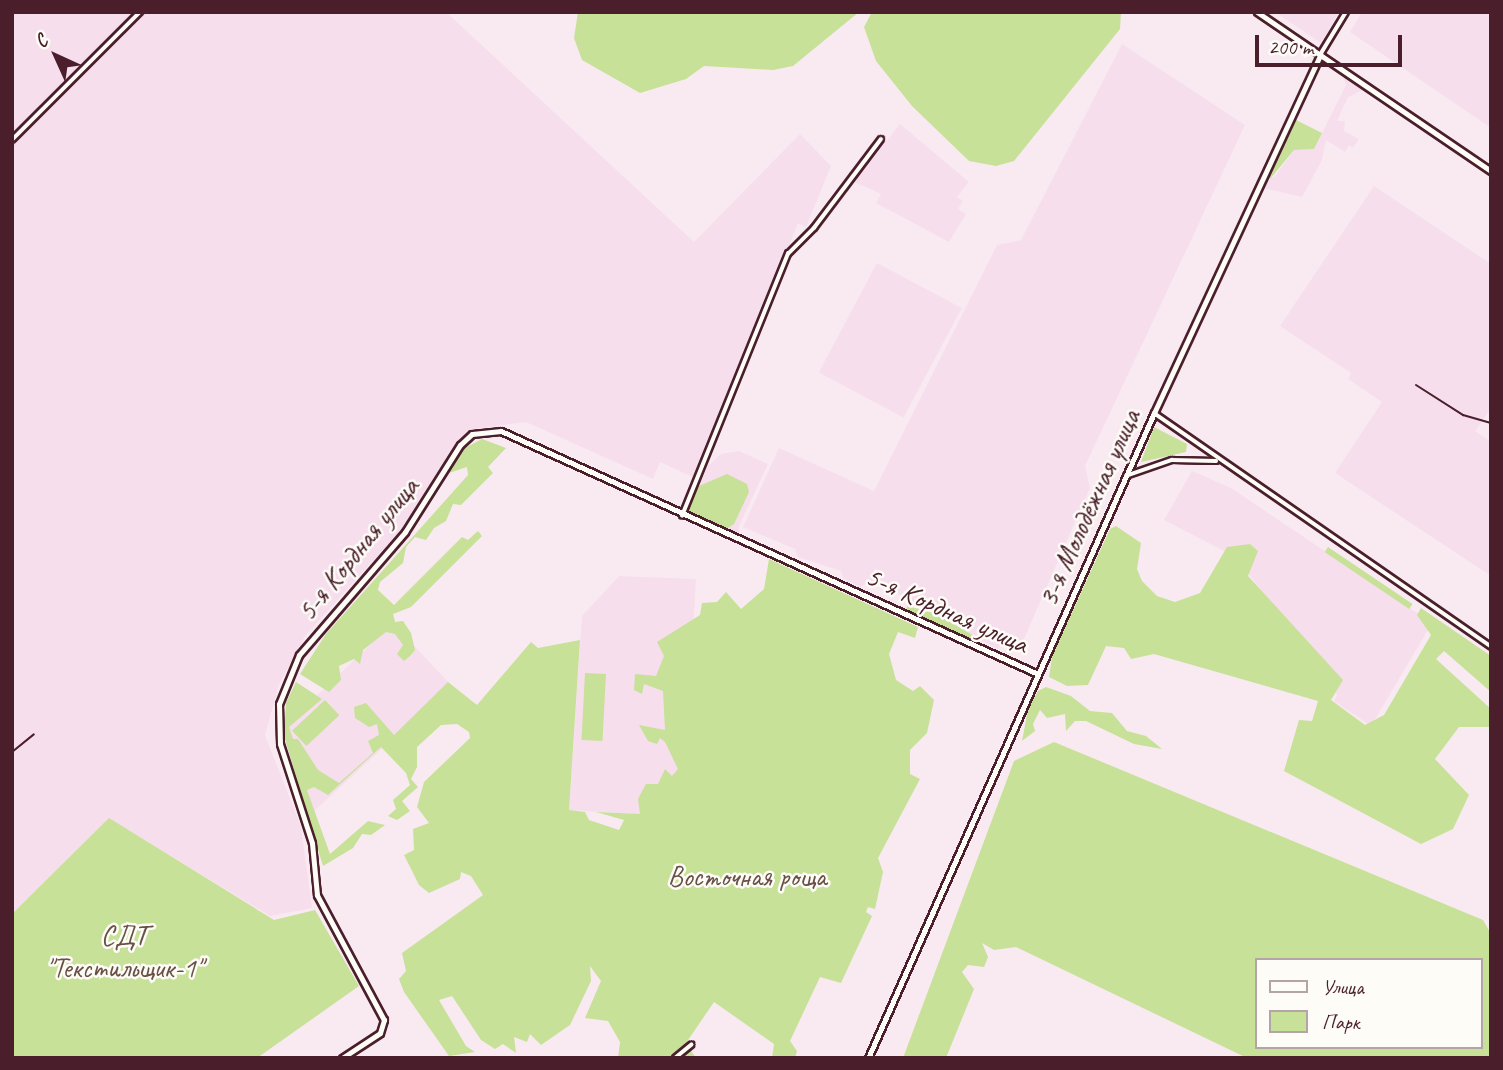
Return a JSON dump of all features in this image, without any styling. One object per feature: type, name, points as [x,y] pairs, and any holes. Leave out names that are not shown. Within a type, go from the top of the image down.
[{"type":"main road","points":[[1257,12],[1491,171]]},
{"type":"main road","name":"3-я Молодёжная улица","points":[[868,1058],[1154,413],[1320,55]]},
{"type":"main road","name":"5-я Кордная улица","points":[[342,1058],[380,1033],[384,1020],[317,895],[312,843],[280,744],[279,704],[299,655],[405,532],[460,445],[472,434],[501,431],[682,516],[1038,674]]},
{"type":"street","points":[[12,140],[140,12]]},
{"type":"street","points":[[1320,55],[1346,12]]},
{"type":"street","points":[[682,516],[788,254],[814,228],[881,138]]},
{"type":"street","points":[[1154,413],[1218,462],[1491,646]]},
{"type":"street","points":[[1126,476],[1172,460],[1218,462]]},
{"type":"street","points":[[675,1058],[691,1045]]},
{"type":"shaded area","points":[[12,12],[446,12],[694,242],[800,134],[831,166],[806,227],[798,223],[695,478],[660,462],[653,479],[526,422],[472,429],[459,440],[410,520],[305,636],[279,684],[265,735],[301,827],[312,908],[270,916],[110,819],[12,914]]},
{"type":"shaded area","points":[[1275,12],[1339,12],[1321,43]]},
{"type":"shaded area","points":[[1362,12],[1491,12],[1491,128],[1350,32]]},
{"type":"shaded area","points":[[1122,44],[1245,125],[1085,466],[1090,488],[1019,650],[1002,643],[998,649],[947,623],[948,618],[871,581],[860,587],[843,578],[841,571],[798,557],[795,549],[743,527],[779,448],[874,491],[997,245],[1021,240]]},
{"type":"shaded area","points":[[1343,77],[1363,90],[1348,97],[1337,121],[1345,121],[1344,131],[1359,139],[1353,148],[1349,145],[1345,152],[1326,140],[1322,160],[1302,197],[1263,188],[1268,175],[1274,178],[1294,150],[1314,149],[1346,85]]},
{"type":"shaded area","points":[[900,124],[969,182],[957,197],[963,201],[958,209],[966,214],[949,242],[876,203],[881,194],[854,182]]},
{"type":"shaded area","points":[[1374,186],[1491,264],[1491,408],[1475,431],[1491,442],[1491,576],[1335,473],[1382,402],[1348,379],[1351,373],[1280,326]]},
{"type":"shaded area","points":[[877,263],[962,308],[904,418],[819,372]]},
{"type":"shaded area","points":[[739,451],[768,464],[739,526],[739,537],[686,513],[708,466],[721,454]]},
{"type":"shaded area","points":[[1192,471],[1231,488],[1432,623],[1371,726],[1334,701],[1337,695],[1248,573],[1245,576],[1224,551],[1164,520]]},
{"type":"shaded area","points":[[619,576],[696,579],[682,817],[569,810],[582,616]]},
{"type":"shaded area","points":[[393,623],[451,685],[312,813],[286,725]]},
{"type":"green space","points":[[578,12],[859,12],[793,66],[773,70],[704,66],[686,79],[640,93],[582,60],[574,38]]},
{"type":"green space","points":[[872,12],[1121,12],[1120,29],[1014,161],[996,166],[969,161],[912,106],[876,61],[864,27]]},
{"type":"green space","points":[[1294,119],[1322,133],[1314,149],[1294,150],[1270,179],[1268,175]]},
{"type":"green space","points":[[1154,427],[1187,444],[1186,452],[1141,462]]},
{"type":"green space","points":[[482,439],[506,448],[488,467],[493,473],[461,505],[453,504],[446,521],[434,528],[426,540],[415,537],[406,547],[403,563],[380,582],[378,590],[394,605],[462,537],[468,540],[478,531],[482,536],[411,607],[393,614],[395,622],[403,621],[411,633],[415,650],[404,661],[397,654],[403,645],[395,634],[386,632],[363,650],[360,664],[354,659],[339,666],[341,680],[329,692],[300,674],[326,634],[468,475],[467,467],[449,473],[465,448]]},
{"type":"green space","points":[[727,474],[747,484],[749,492],[734,524],[722,532],[686,511],[699,486]]},
{"type":"green space","points":[[1116,526],[1141,543],[1137,569],[1142,581],[1157,596],[1175,602],[1200,593],[1227,547],[1250,544],[1258,551],[1248,576],[1343,680],[1331,700],[1365,725],[1384,715],[1431,635],[1417,615],[1421,608],[1491,656],[1491,692],[1444,651],[1436,659],[1491,709],[1491,727],[1459,727],[1435,759],[1469,795],[1453,829],[1421,844],[1284,771],[1299,720],[1312,721],[1318,701],[1154,654],[1131,659],[1124,648],[1106,646],[1088,685],[1067,686],[1049,677],[1052,657],[1110,529]]},
{"type":"green space","points":[[1328,547],[1413,604],[1409,609],[1325,552]]},
{"type":"green space","name":"Восточная роща","points":[[769,559],[918,627],[915,638],[898,632],[889,654],[896,680],[913,691],[920,686],[934,700],[927,733],[910,750],[910,774],[920,779],[878,858],[883,872],[875,909],[868,907],[866,912],[872,916],[841,983],[820,977],[790,1041],[797,1051],[795,1058],[772,1058],[774,1044],[714,1002],[686,1043],[696,1058],[618,1058],[620,1042],[608,1021],[585,1018],[601,981],[590,966],[591,981],[570,1025],[541,1045],[530,1034],[527,1042],[514,1037],[516,1053],[503,1044],[495,1049],[481,1040],[452,996],[439,1000],[466,1046],[475,1052],[449,1056],[404,992],[399,979],[406,971],[402,953],[483,895],[471,876],[461,872],[460,879],[429,893],[419,885],[404,855],[414,850],[413,829],[429,823],[417,807],[424,782],[470,738],[469,732],[457,724],[441,725],[417,747],[417,767],[411,779],[418,787],[402,801],[410,811],[397,820],[388,816],[396,809],[393,800],[410,785],[406,773],[381,747],[328,795],[314,787],[307,790],[330,854],[368,821],[385,825],[371,835],[362,834],[353,848],[323,866],[284,736],[286,703],[296,682],[322,699],[289,727],[293,739],[298,739],[318,770],[339,783],[373,753],[368,741],[379,735],[377,724],[369,727],[355,718],[354,707],[366,703],[394,735],[448,682],[477,705],[531,642],[538,648],[580,640],[569,810],[585,812],[589,820],[619,830],[624,820],[596,812],[640,814],[638,799],[646,784],[658,784],[665,769],[672,776],[678,769],[665,742],[660,738],[657,744],[648,741],[639,725],[665,730],[663,691],[644,684],[642,694],[634,690],[635,674],[656,676],[664,656],[657,642],[700,615],[702,603],[717,602],[726,592],[741,609],[764,589]]},
{"type":"green space","points":[[907,606],[934,613],[976,637],[966,641],[946,633],[927,619],[906,612]]},
{"type":"green space","points":[[585,673],[606,674],[602,741],[581,740]]},
{"type":"green space","points":[[1046,687],[1071,696],[1090,711],[1112,713],[1127,731],[1146,736],[1162,749],[1134,744],[1086,721],[1075,721],[1066,731],[1065,714],[1047,718],[1040,710],[1033,724],[1035,731],[1022,741],[1028,709],[1038,691]]},
{"type":"green space","points":[[325,700],[339,715],[306,746],[292,731]]},
{"type":"green space","points":[[1054,742],[1483,920],[1491,934],[1491,1058],[1247,1058],[1016,947],[994,950],[982,943],[988,957],[984,967],[968,965],[962,972],[974,989],[946,1058],[903,1058],[1014,761]]},
{"type":"green space","name":"СДТ \"Текстильщик-1\"","points":[[109,818],[274,920],[315,910],[359,986],[257,1058],[12,1058],[12,914]]},
{"type":"railway","points":[[1416,385],[1463,415],[1491,423]]},
{"type":"railway","points":[[12,752],[34,734]]}]
